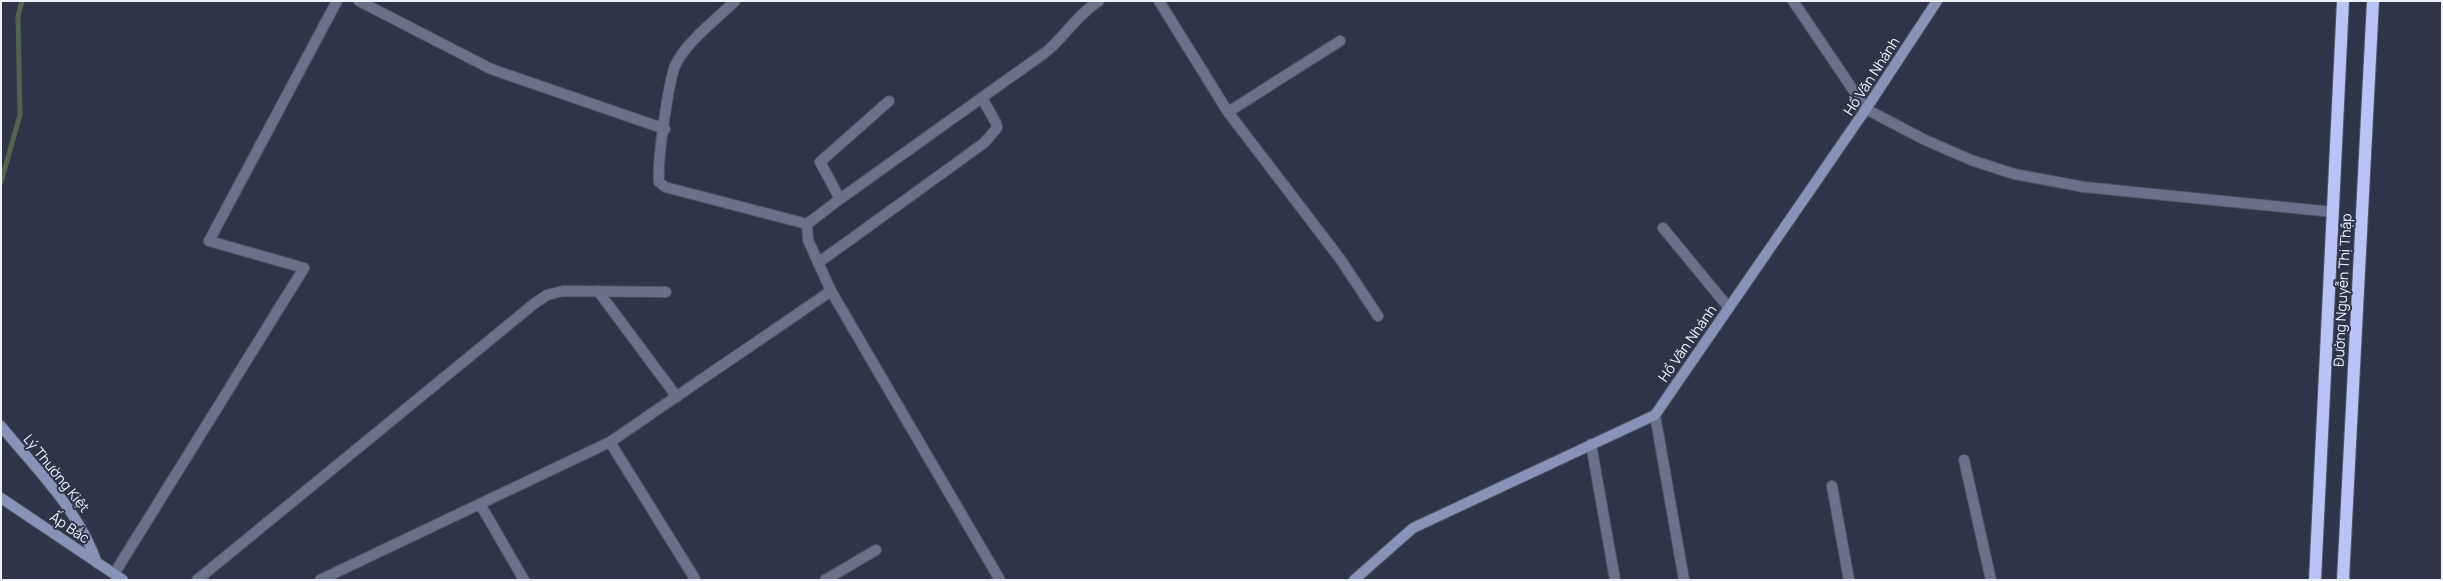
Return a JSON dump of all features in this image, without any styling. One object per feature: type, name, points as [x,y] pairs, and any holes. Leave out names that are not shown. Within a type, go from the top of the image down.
[{"type":"highway","name":"Đường Nguyễn Thị Thập","points":[[2315,580],[2342,1]]},
{"type":"highway","name":"Đường Nguyễn Thị Thập","points":[[2343,580],[2373,1]]},
{"type":"street","points":[[114,574],[304,268],[209,240],[337,1]]},
{"type":"street","points":[[359,1],[492,69],[665,129]]},
{"type":"street","points":[[735,1],[688,48],[676,66],[658,176],[659,182],[665,187],[807,224]]},
{"type":"street","points":[[807,224],[1060,40],[1084,5],[1099,1]]},
{"type":"street","points":[[1159,1],[1228,112],[1341,260],[1378,316]]},
{"type":"street","points":[[1793,1],[1866,109],[1923,139],[1971,160],[2014,174],[2084,187],[2333,212]]},
{"type":"street","name":"Hồ Văn Nhánh","points":[[1655,415],[1866,109],[1937,1]]},
{"type":"street","points":[[1228,112],[1340,41]]},
{"type":"street","points":[[818,263],[984,143],[996,128],[996,123],[982,98]]},
{"type":"street","points":[[840,200],[820,162],[889,101]]},
{"type":"street","points":[[807,224],[808,240],[830,291],[1000,580]]},
{"type":"street","points":[[1663,228],[1729,308]]},
{"type":"street","points":[[197,580],[534,303],[547,295],[563,291],[666,292]]},
{"type":"street","points":[[598,291],[677,397]]},
{"type":"street","points":[[320,580],[610,442],[830,291]]},
{"type":"street","points":[[1354,580],[1413,528],[1655,415],[1684,580]]},
{"type":"street","name":"Lý Thường Kiệt","points":[[1,426],[80,523],[90,543],[97,563]]},
{"type":"street","points":[[610,442],[695,579]]},
{"type":"street","points":[[1591,444],[1615,580]]},
{"type":"street","points":[[1964,460],[1991,580]]},
{"type":"street","points":[[1832,486],[1849,580]]},
{"type":"street","name":"Ấp Bắc","points":[[1,498],[123,580]]},
{"type":"street","points":[[480,504],[524,580]]},
{"type":"street","points":[[825,580],[876,550]]},
{"type":"waterway","points":[[1,182],[20,115],[18,16],[22,1]]}]
